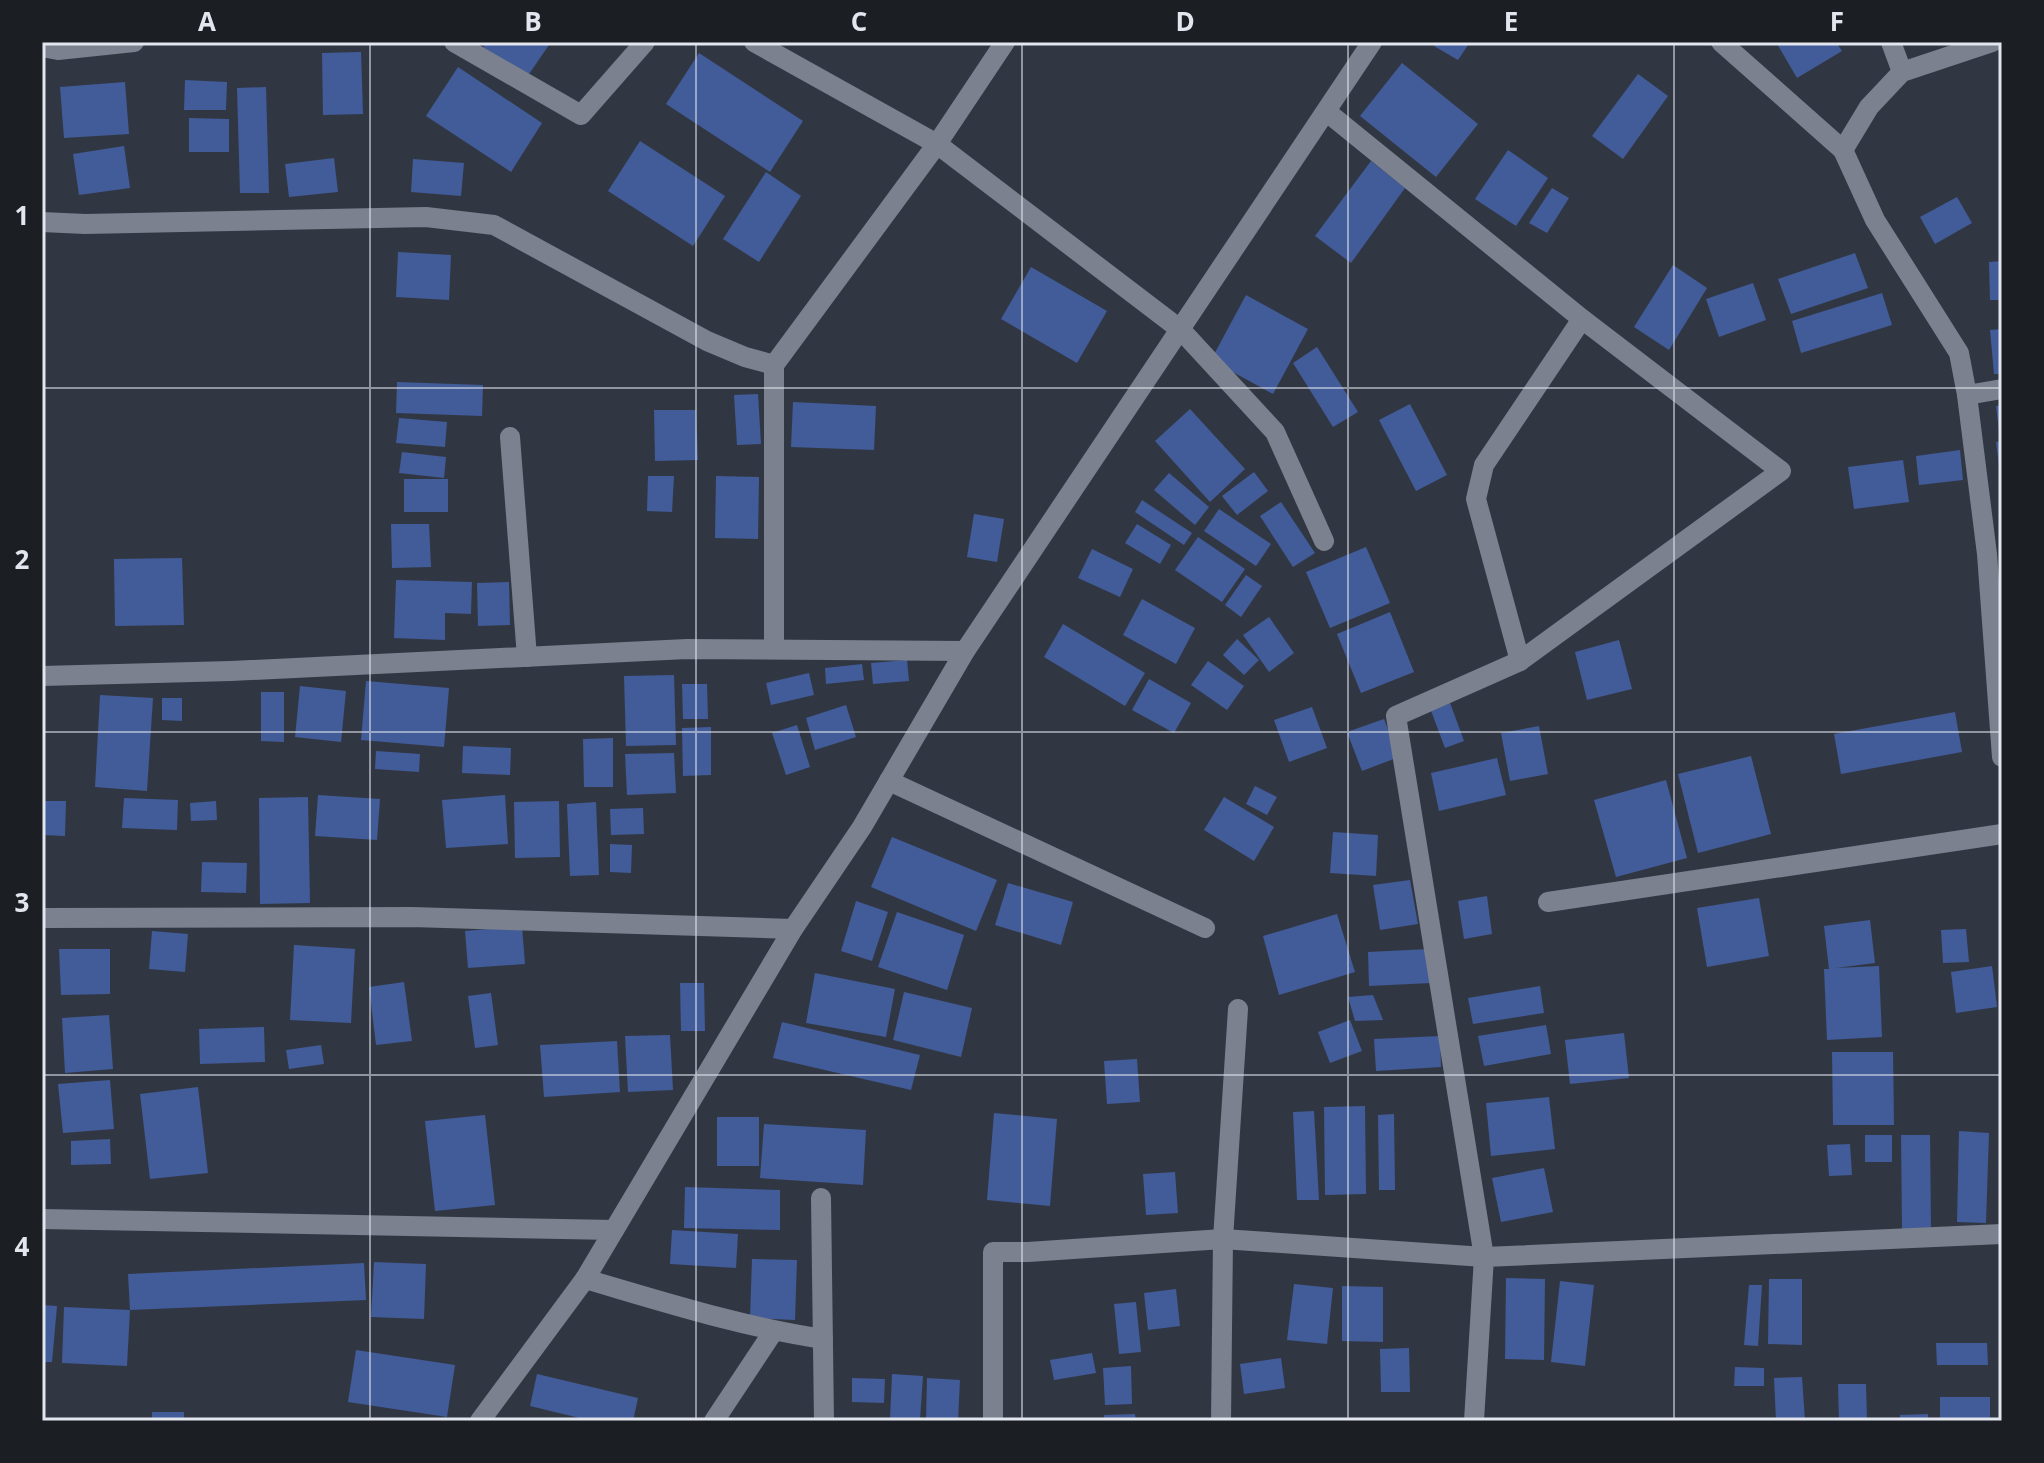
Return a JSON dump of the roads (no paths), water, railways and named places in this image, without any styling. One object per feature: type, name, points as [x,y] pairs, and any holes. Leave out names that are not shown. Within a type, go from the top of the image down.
[{"type":"street","points":[[42,47],[58,50],[134,42]]},
{"type":"street","points":[[454,42],[581,115],[645,42]]},
{"type":"street","points":[[754,42],[937,144],[1181,330],[1275,432],[1324,541]]},
{"type":"street","points":[[774,649],[774,365],[937,144],[1005,42]]},
{"type":"street","points":[[480,1421],[585,1279],[793,929],[862,827],[965,651],[1372,42]]},
{"type":"street","points":[[1721,42],[1843,150],[1875,220],[1959,353],[1995,554],[2002,757]]},
{"type":"street","points":[[1891,42],[1902,72]]},
{"type":"street","points":[[1843,150],[1869,107],[1902,72],[1992,42]]},
{"type":"street","points":[[1327,112],[1582,319],[1781,471],[1520,661],[1396,716],[1484,1257],[1474,1421]]},
{"type":"street","points":[[42,222],[85,224],[426,217],[494,225],[707,341],[774,365]]},
{"type":"street","points":[[1520,661],[1476,499],[1484,465],[1582,319]]},
{"type":"street","points":[[1967,395],[2002,389]]},
{"type":"street","points":[[510,437],[527,657]]},
{"type":"street","points":[[42,676],[231,671],[687,649],[965,651]]},
{"type":"street","points":[[889,781],[1205,928]]},
{"type":"street","points":[[1548,902],[2002,834]]},
{"type":"street","points":[[42,918],[412,917],[793,929]]},
{"type":"street","points":[[1221,1421],[1223,1239],[1238,1009]]},
{"type":"street","points":[[821,1198],[824,1421]]},
{"type":"street","points":[[42,1219],[614,1230]]},
{"type":"street","points":[[993,1421],[993,1252],[1223,1239],[1484,1257],[2002,1234]]},
{"type":"street","points":[[585,1279],[773,1332],[823,1339]]},
{"type":"street","points":[[714,1421],[773,1332]]}]
